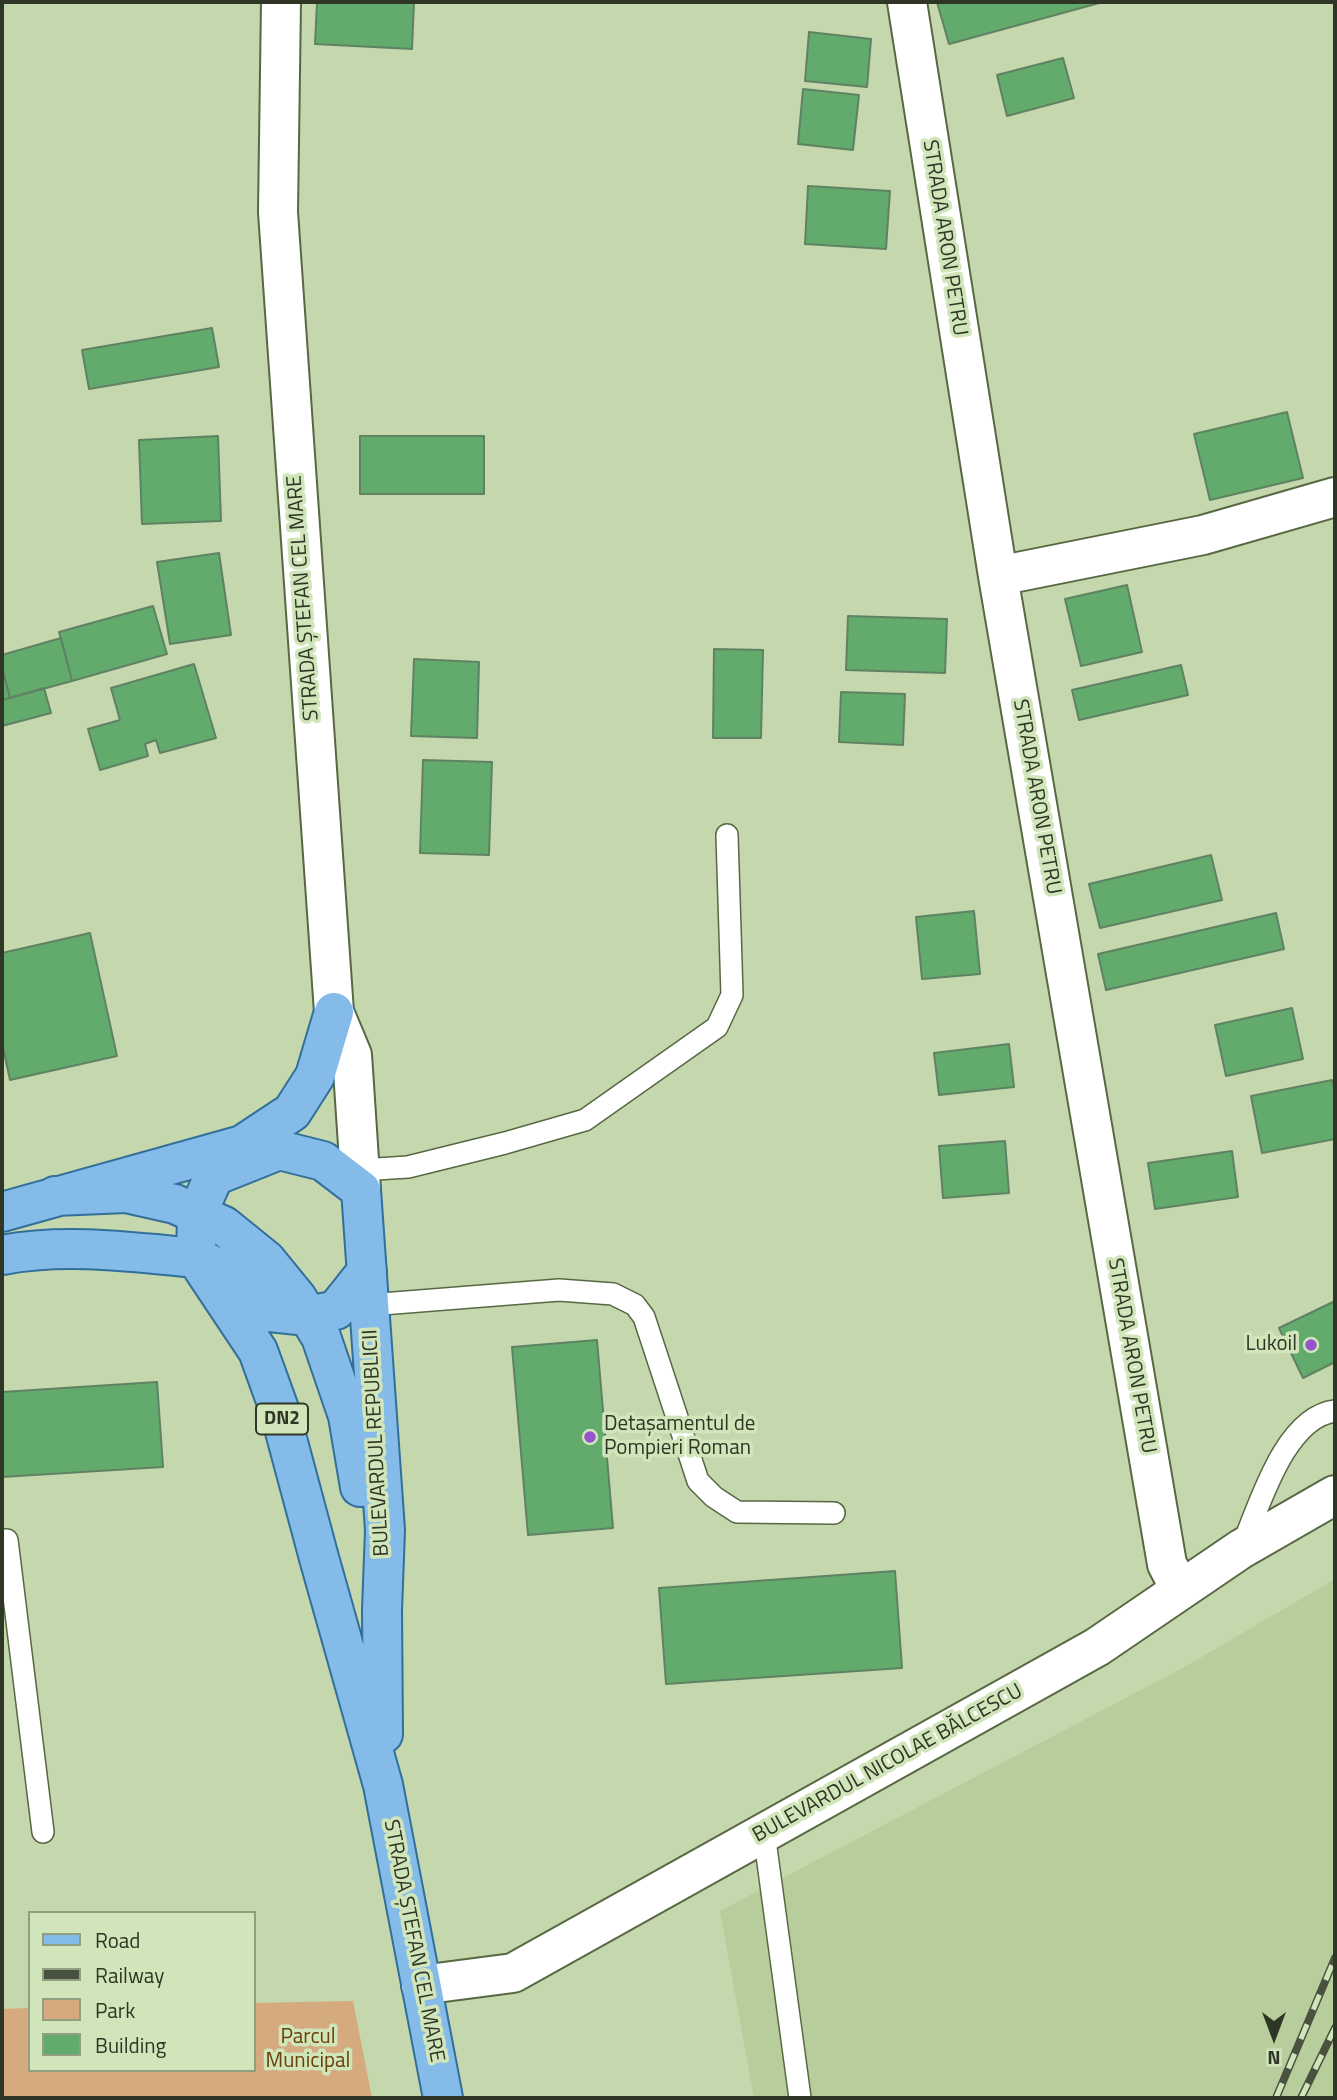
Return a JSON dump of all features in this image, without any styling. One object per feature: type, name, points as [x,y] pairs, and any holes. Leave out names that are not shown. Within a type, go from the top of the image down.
[{"type":"main road","points":[[196,1258],[198,1214],[214,1176],[260,1147],[292,1112],[315,1076],[334,1012]]},
{"type":"main road","points":[[55,1196],[260,1147],[323,1161],[361,1180]]},
{"type":"main road","name":"BULEVARDUL REPUBLICII","points":[[361,1180],[386,1530],[382,1610]]},
{"type":"main road","name":"BULEVARDUL REPUBLICII","points":[[55,1196],[126,1193],[176,1204],[224,1226],[266,1260],[297,1298],[321,1337],[348,1416],[382,1610]]},
{"type":"main road","name":"DN2","points":[[2,1212],[55,1196]]},
{"type":"main road","points":[[2,1255],[32,1249],[112,1250],[196,1258],[219,1267],[239,1280],[269,1312],[308,1316],[336,1310],[368,1288]]},
{"type":"main road","name":"DN2","points":[[196,1258],[258,1351],[279,1409],[318,1559],[383,1785]]},
{"type":"main road","name":"DN2","points":[[382,1610],[383,1785]]},
{"type":"main road","name":"STRADA ȘTEFAN CEL MARE","points":[[383,1785],[443,2098]]},
{"type":"street","name":"STRADA ȘTEFAN CEL MARE","points":[[281,2],[278,212],[334,1012],[352,1055],[361,1180]]},
{"type":"street","name":"STRADA ARON PETRU","points":[[907,2],[998,576],[1167,1564],[1180,1589]]},
{"type":"street","points":[[998,576],[1203,535],[1335,498]]},
{"type":"street","name":"BULEVARDUL NICOLAE BĂLCESCU","points":[[421,1985],[513,1973],[1097,1647],[1241,1549],[1335,1495]]},
{"type":"lane","points":[[361,1180],[505,1143],[585,1119],[718,1027],[732,995],[727,835]]},
{"type":"lane","points":[[368,1288],[558,1290],[613,1294],[635,1305],[644,1317],[698,1481],[714,1497],[737,1511],[834,1513]]},
{"type":"lane","points":[[1241,1549],[1283,1451],[1305,1425],[1335,1411]]},
{"type":"lane","points":[[2,1540],[7,1540],[43,1832]]},
{"type":"lane","points":[[764,1833],[800,2098]]},
{"type":"shaded area","points":[[1335,1579],[1335,2098],[754,2098],[720,1911],[1181,1669]]},
{"type":"green space","name":"Parcul Municipal","points":[[353,2001],[372,2098],[2,2098],[2,2009],[28,2008],[28,2072],[256,2072],[256,2003]]},
{"type":"building","points":[[317,2],[414,2],[412,49],[315,44]]},
{"type":"building","points":[[937,2],[1103,2],[949,44]]},
{"type":"building","points":[[809,32],[871,39],[867,87],[805,81]]},
{"type":"building","points":[[1063,58],[1074,98],[1007,116],[997,75]]},
{"type":"building","points":[[803,89],[859,95],[853,150],[798,144]]},
{"type":"building","points":[[808,186],[890,191],[886,249],[805,244]]},
{"type":"building","points":[[212,328],[219,367],[89,389],[82,350]]},
{"type":"building","points":[[1287,412],[1303,478],[1210,500],[1194,434]]},
{"type":"building","points":[[218,436],[221,521],[142,524],[139,440]]},
{"type":"building","points":[[360,436],[484,436],[484,494],[360,494]]},
{"type":"building","points":[[219,553],[231,635],[170,644],[157,562]]},
{"type":"building","points":[[1127,585],[1142,652],[1081,666],[1065,599]]},
{"type":"building","points":[[153,606],[167,654],[72,681],[59,632]]},
{"type":"building","points":[[848,616],[947,619],[945,673],[846,670]]},
{"type":"building","points":[[61,638],[72,681],[10,698],[2,667],[2,655]]},
{"type":"building","points":[[714,649],[763,650],[761,738],[713,738]]},
{"type":"building","points":[[414,659],[479,662],[477,738],[411,736]]},
{"type":"building","points":[[194,664],[216,738],[160,753],[156,740],[145,744],[148,756],[100,770],[88,729],[120,720],[111,688]]},
{"type":"building","points":[[1181,665],[1188,695],[1079,720],[1072,690]]},
{"type":"building","points":[[2,667],[10,698],[2,700]]},
{"type":"building","points":[[44,688],[51,713],[2,726],[2,700]]},
{"type":"building","points":[[841,692],[905,694],[903,745],[839,742]]},
{"type":"building","points":[[423,760],[492,762],[489,855],[420,853]]},
{"type":"building","points":[[1211,855],[1222,900],[1100,928],[1089,884]]},
{"type":"building","points":[[974,911],[980,974],[922,979],[916,917]]},
{"type":"building","points":[[1276,913],[1284,949],[1106,990],[1098,954]]},
{"type":"building","points":[[90,933],[117,1056],[10,1080],[2,1043],[2,953]]},
{"type":"building","points":[[1292,1008],[1303,1059],[1226,1076],[1215,1025]]},
{"type":"building","points":[[1009,1044],[1014,1087],[939,1095],[934,1053]]},
{"type":"building","points":[[1332,1080],[1335,1094],[1335,1139],[1262,1153],[1251,1096]]},
{"type":"building","points":[[1005,1141],[1009,1193],[943,1198],[939,1146]]},
{"type":"building","points":[[1232,1151],[1238,1197],[1155,1209],[1148,1163]]},
{"type":"building","name":"Lukoil","points":[[1335,1301],[1335,1362],[1303,1378],[1279,1328]]},
{"type":"building","points":[[597,1340],[613,1528],[528,1535],[512,1347]]},
{"type":"building","points":[[157,1382],[163,1467],[2,1477],[2,1392]]},
{"type":"building","points":[[895,1571],[902,1668],[666,1684],[659,1588]]},
{"type":"railway","points":[[1276,2098],[1335,1958]]},
{"type":"railway","points":[[1301,2098],[1335,2028]]},
{"type":"place","name":"Lukoil","points":[[1311,1345]]},
{"type":"place","name":"Detașamentul de Pompieri Roman","points":[[590,1437]]}]
